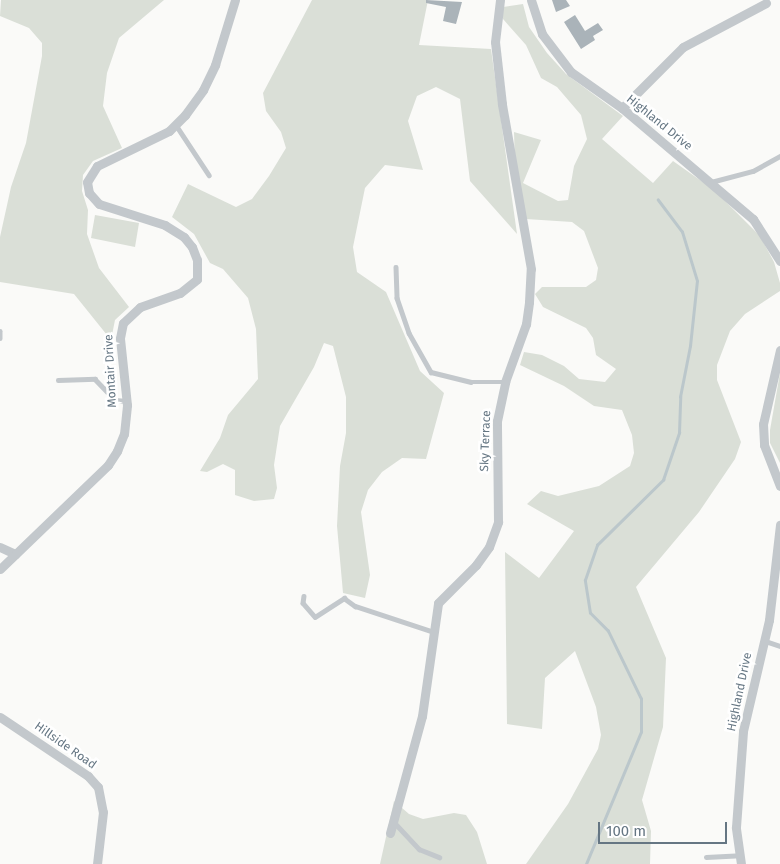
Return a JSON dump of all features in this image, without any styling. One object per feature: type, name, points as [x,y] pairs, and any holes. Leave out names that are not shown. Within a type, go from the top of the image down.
[{"type":"street","name":"Montair Drive","points":[[0,569],[108,465],[124,434],[127,401],[120,338],[123,323],[140,307],[190,288],[197,280],[198,266],[192,247],[184,237],[165,225],[99,204],[90,193],[88,182],[97,166],[176,125],[203,90],[215,65],[235,0]]},
{"type":"street","name":"Sky Terrace","points":[[390,833],[422,716],[431,631],[438,603],[489,547],[498,522],[497,421],[505,382],[526,324],[531,269],[502,104],[495,42],[500,0]]},
{"type":"street","name":"Highland Drive","points":[[531,0],[542,34],[553,52],[571,72],[622,108],[753,219],[778,252],[780,261]]},
{"type":"street","points":[[622,108],[683,47],[766,3]]},
{"type":"street","points":[[780,350],[763,424],[764,445],[780,486]]},
{"type":"street","name":"Highland Drive","points":[[740,860],[736,827],[744,731],[765,640],[780,525]]},
{"type":"street","points":[[0,547],[15,554]]},
{"type":"street","name":"Hillside Road","points":[[0,717],[88,776],[98,787],[103,812],[98,864]]},
{"type":"lane","points":[[176,125],[209,175]]},
{"type":"lane","points":[[711,182],[752,171],[780,156]]},
{"type":"lane","points":[[396,267],[397,298],[409,333],[432,372],[471,382],[505,382]]},
{"type":"lane","points":[[0,331],[0,338]]},
{"type":"lane","points":[[58,380],[95,379],[115,400],[127,401]]},
{"type":"lane","points":[[304,596],[303,603],[315,617],[344,598],[355,606],[431,631]]},
{"type":"lane","points":[[765,640],[780,646]]},
{"type":"lane","points":[[394,820],[419,849],[439,857]]},
{"type":"lane","points":[[706,857],[740,860]]},
{"type":"shaded area","points":[[1,0],[164,0],[119,38],[107,73],[103,106],[122,148],[93,161],[83,175],[82,191],[88,210],[87,234],[99,268],[129,307],[115,320],[111,340],[74,294],[0,282],[0,237],[11,187],[26,143],[42,56],[42,43],[29,28],[0,16]]},
{"type":"shaded area","points":[[312,0],[428,0],[419,45],[491,49],[517,234],[470,181],[460,99],[436,87],[417,96],[408,121],[423,170],[385,165],[365,188],[353,247],[357,272],[386,292],[420,371],[444,393],[426,459],[402,458],[382,472],[368,490],[361,512],[370,575],[365,598],[343,593],[337,526],[340,466],[346,433],[346,397],[333,346],[324,343],[314,367],[280,426],[274,465],[277,488],[274,499],[254,501],[235,495],[235,470],[223,464],[207,472],[200,471],[220,438],[228,415],[258,379],[256,329],[248,298],[223,269],[210,263],[194,234],[172,217],[188,184],[236,207],[252,199],[269,176],[286,148],[281,132],[266,111],[263,93]]},
{"type":"shaded area","points":[[523,4],[529,27],[547,53],[566,74],[623,116],[602,139],[653,183],[673,161],[714,190],[760,236],[774,262],[780,283],[780,291],[745,314],[730,331],[717,365],[717,380],[741,442],[735,459],[699,512],[636,587],[666,658],[663,727],[642,800],[651,831],[650,864],[526,864],[568,804],[598,749],[601,735],[596,707],[575,651],[545,678],[542,729],[507,724],[505,552],[539,578],[574,531],[527,504],[541,491],[558,496],[599,486],[630,466],[634,453],[632,435],[622,410],[594,406],[564,386],[520,365],[524,352],[542,355],[564,366],[579,379],[605,382],[616,369],[596,355],[593,338],[586,328],[543,307],[535,294],[542,287],[586,287],[596,280],[598,268],[584,231],[572,222],[526,219],[515,167],[514,132],[541,140],[523,183],[558,201],[568,200],[574,166],[587,139],[581,115],[557,87],[541,78],[526,45],[503,19],[503,7]]},
{"type":"shaded area","points":[[95,215],[139,223],[135,247],[91,238]]},
{"type":"shaded area","points":[[780,373],[780,463],[770,443],[770,430]]},
{"type":"shaded area","points":[[394,801],[409,814],[423,819],[454,813],[466,815],[477,832],[487,864],[380,864]]},
{"type":"building","points":[[426,0],[462,2],[456,24],[443,21],[446,7],[426,3]]},
{"type":"building","points":[[552,0],[566,0],[570,6],[556,12]]},
{"type":"building","points":[[575,15],[585,31],[598,23],[603,30],[593,36],[595,40],[581,49],[564,22]]},
{"type":"waterway","points":[[586,864],[641,732],[641,699],[608,631],[590,613],[585,580],[597,545],[663,480],[679,433],[680,397],[690,346],[697,281],[682,232],[658,200]]}]
